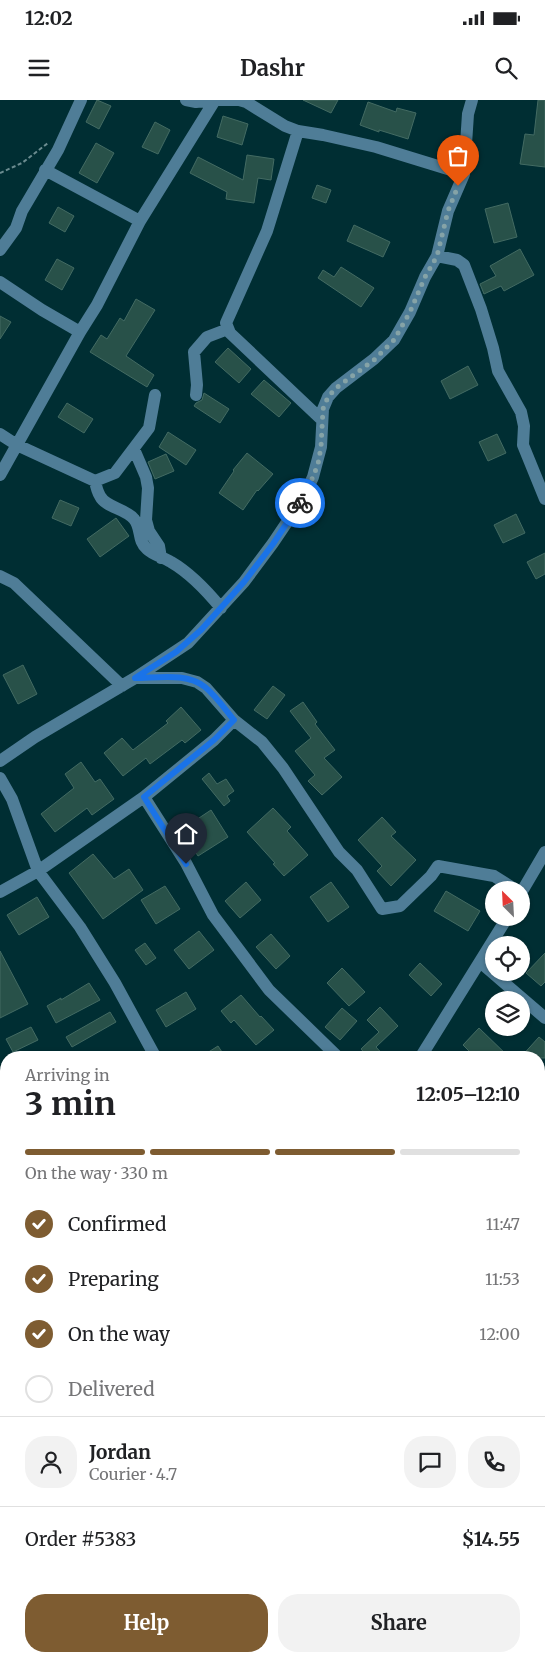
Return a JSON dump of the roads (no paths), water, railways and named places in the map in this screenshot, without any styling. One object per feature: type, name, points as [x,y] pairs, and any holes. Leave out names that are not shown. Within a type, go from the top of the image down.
[{"type":"street","points":[[0,250],[16,228],[22,211],[65,135],[81,100]]},
{"type":"street","points":[[186,100],[196,102],[239,100],[246,102],[285,126],[298,131],[376,147],[464,174]]},
{"type":"street","points":[[0,475],[96,305],[140,221],[216,100]]},
{"type":"street","points":[[0,761],[35,737],[122,686],[188,643],[244,582],[273,544],[304,497],[318,464],[323,409],[328,397],[336,388],[374,360],[394,340],[437,256],[448,211],[464,174],[468,114],[472,100]]},
{"type":"street","points":[[298,131],[267,231],[226,323],[230,333],[322,420]]},
{"type":"street","points":[[45,170],[140,221]]},
{"type":"street","points":[[437,256],[457,260],[464,265],[481,309],[498,371],[521,412],[524,426],[523,445],[545,499]]},
{"type":"street","points":[[0,282],[80,332]]},
{"type":"street","points":[[196,395],[194,352],[207,337],[228,329]]},
{"type":"street","points":[[0,434],[17,445],[95,481],[115,473],[149,428],[154,395]]},
{"type":"street","points":[[134,449],[146,477],[148,488],[146,520],[149,531],[159,546],[162,558]]},
{"type":"street","points":[[95,481],[100,497],[106,503],[134,518],[139,526],[142,544],[148,551],[171,562],[188,574],[209,593],[221,608]]},
{"type":"street","points":[[0,576],[14,584],[122,686]]},
{"type":"street","points":[[135,678],[182,678],[197,682],[206,688],[234,720],[262,742],[283,768],[339,852],[357,870],[382,909],[400,906],[431,876],[438,866],[494,876],[502,881]]},
{"type":"street","points":[[0,892],[38,871],[144,797],[214,740],[234,720]]},
{"type":"street","points":[[0,778],[12,799],[38,871],[80,927],[115,983],[152,1051]]},
{"type":"street","points":[[144,797],[186,864],[213,915],[269,990],[332,1051]]},
{"type":"street","points":[[528,881],[545,852]]},
{"type":"street","points":[[424,1051],[502,926]]},
{"type":"street","points":[[480,962],[545,1018]]}]
